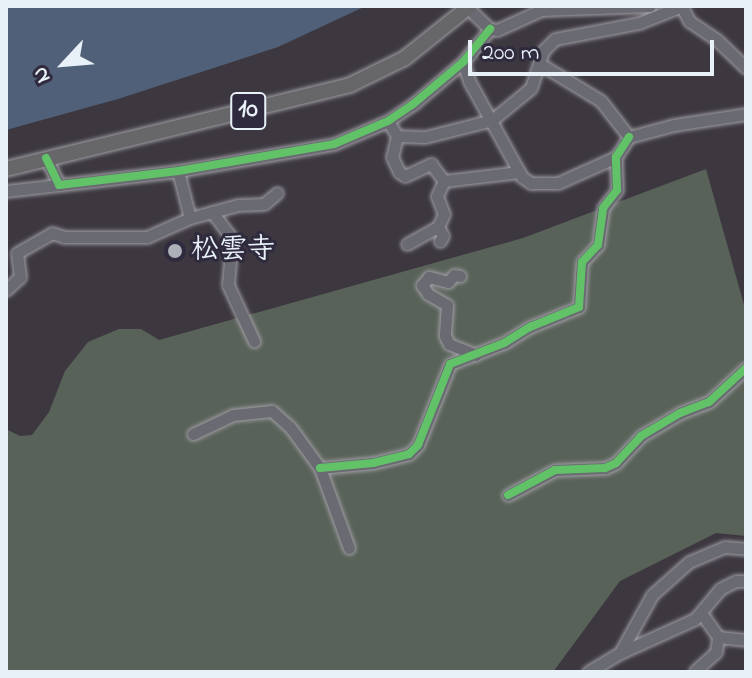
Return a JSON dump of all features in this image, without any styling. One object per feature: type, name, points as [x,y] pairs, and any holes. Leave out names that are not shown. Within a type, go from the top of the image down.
[{"type":"main road","name":"10","points":[[6,169],[350,85],[405,58],[469,7]]},
{"type":"street","points":[[469,7],[490,29],[505,29],[541,10],[650,6]]},
{"type":"street","points":[[397,136],[425,137],[492,120],[531,88],[546,45],[563,35],[639,23],[682,7],[689,21],[717,40],[746,68]]},
{"type":"street","points":[[6,191],[178,171],[334,144],[388,121],[463,62],[490,29]]},
{"type":"street","points":[[463,62],[469,81],[519,172],[531,183],[543,186],[587,172],[616,157],[629,137],[674,125],[746,114]]},
{"type":"street","points":[[540,64],[601,101],[629,137]]},
{"type":"street","points":[[388,121],[397,136],[392,157],[399,172],[405,176],[431,164],[444,181]]},
{"type":"street","points":[[320,468],[373,463],[409,454],[418,445],[450,364],[477,355],[579,307],[582,262],[598,245],[603,208],[617,190],[616,157]]},
{"type":"street","points":[[46,158],[59,185]]},
{"type":"street","points":[[178,171],[190,218]]},
{"type":"street","points":[[444,181],[519,172]]},
{"type":"street","points":[[407,244],[438,227],[444,214],[437,196],[444,181]]},
{"type":"street","points":[[6,290],[20,277],[17,253],[52,233],[64,237],[147,237],[190,218],[238,205],[264,204],[277,193]]},
{"type":"street","points":[[212,212],[232,239],[228,285],[254,341]]},
{"type":"street","points":[[438,227],[443,236],[440,241]]},
{"type":"street","points":[[460,276],[454,275],[448,282],[429,277],[422,285],[428,294],[447,305],[445,336],[449,344],[477,355]]},
{"type":"street","points":[[508,495],[555,470],[593,471],[616,463],[641,436],[680,413],[709,402],[746,368]]},
{"type":"street","points":[[193,434],[233,415],[272,411],[290,427],[320,468],[349,548]]},
{"type":"street","points":[[620,653],[652,595],[689,562],[725,547],[746,549]]},
{"type":"street","points":[[588,672],[620,653],[702,614],[720,589],[736,581],[746,581]]},
{"type":"street","points":[[695,671],[716,652],[718,637],[702,614]]},
{"type":"street","points":[[718,637],[746,640]]},
{"type":"shaded area","points":[[706,169],[746,312],[746,536],[716,533],[620,581],[553,672],[6,672],[6,429],[20,436],[32,435],[49,412],[65,371],[88,342],[119,329],[141,329],[159,340],[523,238]]},
{"type":"water","points":[[6,6],[366,6],[278,47],[118,99],[6,130]]},
{"type":"cycle path","points":[[46,158],[59,185],[178,171],[334,144],[388,121],[412,105],[463,62],[490,29]]},
{"type":"cycle path","points":[[320,468],[373,463],[409,454],[418,445],[450,364],[504,343],[530,327],[579,307],[582,262],[598,245],[603,208],[617,190],[616,157],[629,137]]},
{"type":"cycle path","points":[[508,495],[555,470],[605,468],[616,463],[641,436],[680,413],[709,402],[746,368]]},
{"type":"place","name":"松雲寺","points":[[175,251]]}]
